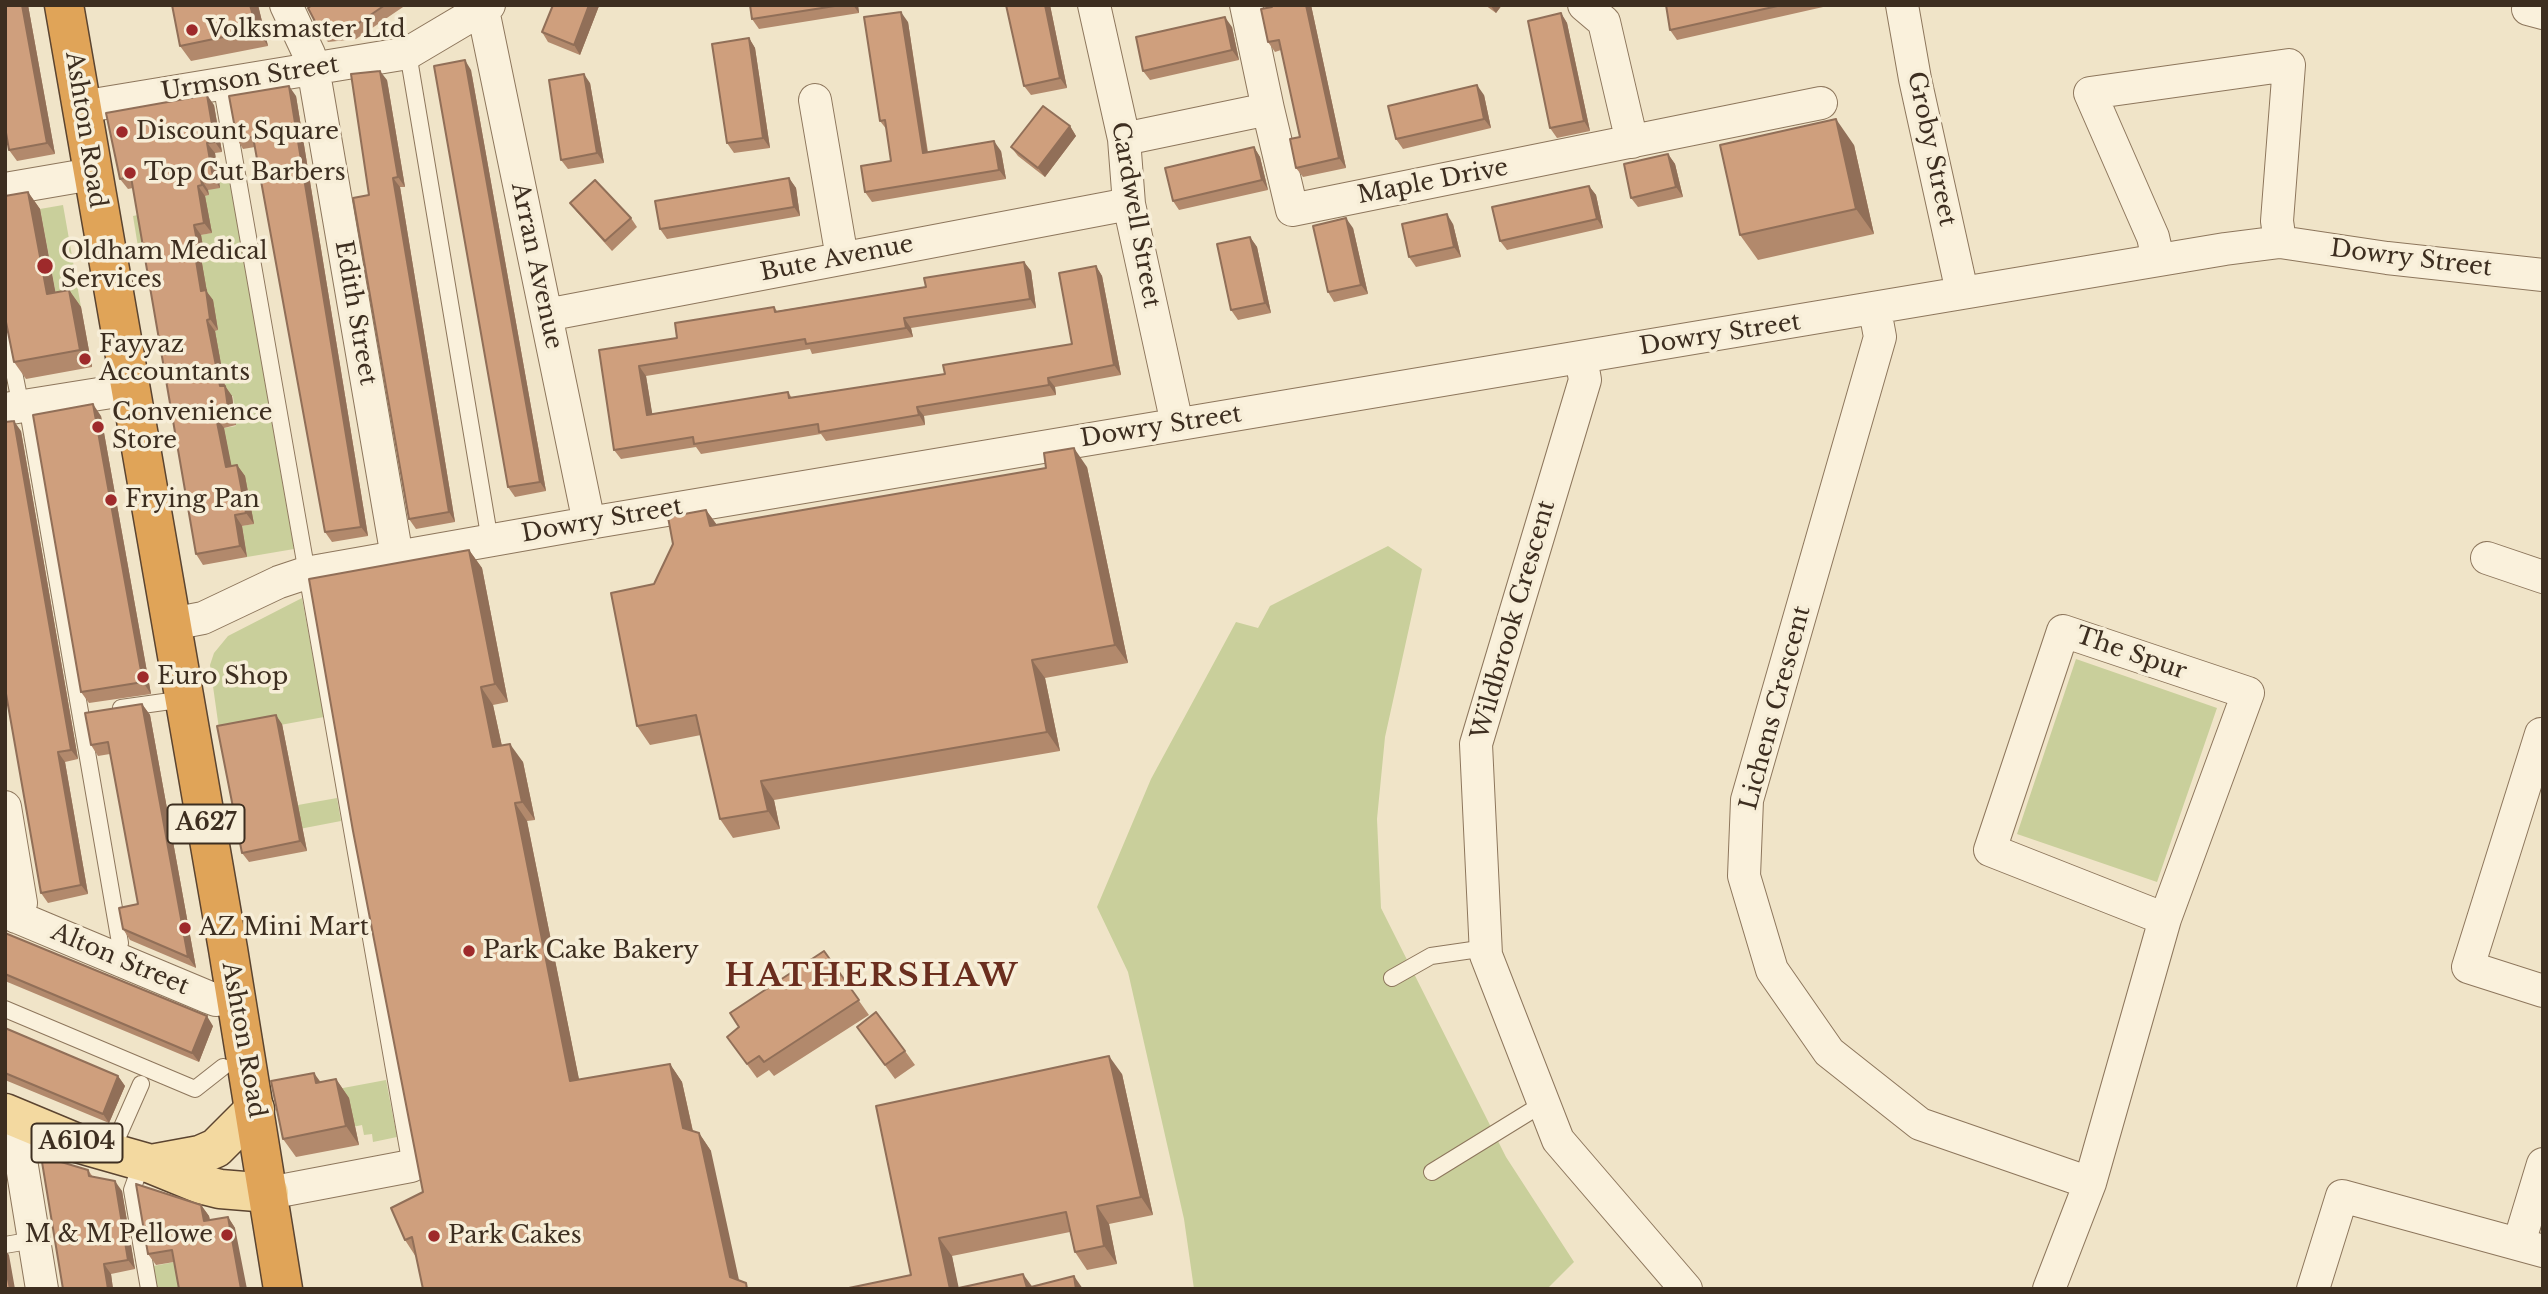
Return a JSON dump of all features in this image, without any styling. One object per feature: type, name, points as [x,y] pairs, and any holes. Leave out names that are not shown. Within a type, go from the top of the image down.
[{"type":"highway","name":"Ashton Road","points":[[64,5],[236,997],[283,1289]]},
{"type":"main road","points":[[135,1160],[200,1155],[216,1148],[255,1109]]},
{"type":"main road","name":"A6104","points":[[16,1117],[220,1189],[269,1193]]},
{"type":"street","name":"Edith Street","points":[[286,5],[309,54],[312,68],[397,557]]},
{"type":"street","name":"Cardwell Street","points":[[1094,5],[1124,139],[1129,204],[1177,425]]},
{"type":"street","points":[[1124,139],[1268,109],[1246,5]]},
{"type":"street","points":[[1584,5],[1604,22],[1632,142]]},
{"type":"street","name":"Groby Street","points":[[1902,5],[1962,292]]},
{"type":"street","points":[[2530,5],[2528,9],[2543,13]]},
{"type":"street","name":"Urmson Street","points":[[81,107],[408,52],[486,8]]},
{"type":"street","name":"Arran Avenue","points":[[486,8],[589,523]]},
{"type":"street","points":[[2158,259],[2153,237],[2090,93],[2289,65],[2277,221],[2280,242]]},
{"type":"street","points":[[815,100],[842,258]]},
{"type":"street","name":"Maple Drive","points":[[1268,109],[1292,210],[1821,103]]},
{"type":"street","points":[[5,189],[92,174]]},
{"type":"street","name":"Bute Avenue","points":[[546,315],[1129,204]]},
{"type":"street","name":"Dowry Street","points":[[172,624],[202,618],[279,582],[306,573],[589,523],[1875,310],[1962,292],[2158,259],[2280,242],[2387,258],[2543,275]]},
{"type":"street","name":"Lichens Crescent","points":[[1875,310],[1880,337],[1747,800],[1744,876],[1772,970],[1829,1052],[1920,1124],[2090,1183]]},
{"type":"street","name":"Wildbrook Crescent","points":[[1581,358],[1585,380],[1476,744],[1486,948],[1558,1140],[1686,1289]]},
{"type":"street","points":[[18,407],[130,388]]},
{"type":"street","points":[[2487,558],[2543,577]]},
{"type":"street","name":"The Spur","points":[[2049,1289],[2090,1183],[2165,919],[2248,693],[2063,631],[1990,850],[2165,919]]},
{"type":"street","points":[[2541,734],[2468,967],[2543,991]]},
{"type":"street","points":[[5,807],[22,903],[11,915]]},
{"type":"street","name":"Alton Street","points":[[11,915],[216,1000],[236,997]]},
{"type":"street","points":[[16,1117],[20,1136],[20,1243],[42,1289]]},
{"type":"street","points":[[2313,1289],[2342,1196],[2531,1247],[2543,1164]]},
{"type":"street","points":[[269,1193],[411,1166]]},
{"type":"lane","points":[[408,52],[490,541]]},
{"type":"lane","points":[[221,83],[411,1166]]},
{"type":"lane","points":[[5,327],[18,407],[94,713],[120,943],[114,958]]},
{"type":"lane","points":[[94,713],[185,699]]},
{"type":"lane","points":[[1392,978],[1431,956],[1486,948]]},
{"type":"lane","points":[[5,1009],[195,1090],[223,1067]]},
{"type":"lane","points":[[141,1084],[132,1190],[149,1289]]},
{"type":"lane","points":[[1432,1172],[1544,1103]]},
{"type":"green space","points":[[228,172],[294,549],[247,557],[242,526],[253,524],[233,478],[224,428],[236,426],[221,409],[234,406],[233,396],[227,397],[220,359],[212,360],[207,332],[218,330],[216,320],[201,302],[195,263],[202,241],[139,253],[133,216],[143,214],[149,245],[211,233],[187,199],[209,195],[208,190],[218,173]]},
{"type":"green space","points":[[63,205],[81,307],[59,311],[40,209]]},
{"type":"green space","points":[[1388,546],[1422,569],[1385,737],[1377,819],[1381,908],[1506,1157],[1574,1262],[1547,1289],[1194,1289],[1184,1219],[1128,972],[1097,907],[1151,779],[1236,622],[1258,628],[1270,606]]},
{"type":"green space","points":[[302,598],[324,717],[220,736],[210,665],[214,653],[228,636]]},
{"type":"green space","points":[[2076,659],[2217,708],[2157,882],[2017,834]]},
{"type":"green space","points":[[337,798],[341,821],[289,831],[298,805]]},
{"type":"green space","points":[[386,1080],[397,1137],[373,1142],[372,1134],[364,1135],[362,1125],[343,1129],[327,1091]]},
{"type":"green space","points":[[180,1261],[185,1289],[152,1289],[148,1267]]},
{"type":"building","points":[[5,5],[22,5],[47,143],[9,150],[5,127]]},
{"type":"building","points":[[172,5],[250,5],[257,30],[180,46]]},
{"type":"building","points":[[312,5],[385,5],[350,29],[321,33],[308,8]]},
{"type":"building","points":[[553,5],[589,5],[574,45],[542,32]]},
{"type":"building","points":[[750,5],[841,5],[752,19]]},
{"type":"building","points":[[1006,5],[1045,5],[1060,78],[1024,86]]},
{"type":"building","points":[[1271,5],[1306,5],[1339,158],[1296,168],[1290,139],[1300,137],[1279,40],[1268,42],[1261,9],[1272,7]]},
{"type":"building","points":[[1666,5],[1782,5],[1670,30]]},
{"type":"building","points":[[901,12],[923,153],[994,141],[999,170],[865,192],[861,166],[891,161],[885,120],[880,121],[864,17]]},
{"type":"building","points":[[1561,13],[1584,121],[1550,128],[1528,21]]},
{"type":"building","points":[[1225,17],[1232,50],[1143,71],[1136,37]]},
{"type":"building","points":[[749,38],[763,138],[727,143],[712,44]]},
{"type":"building","points":[[465,60],[540,482],[508,487],[434,66]]},
{"type":"building","points":[[380,71],[398,177],[393,178],[449,512],[409,519],[353,198],[369,195],[351,74]]},
{"type":"building","points":[[584,74],[597,153],[561,160],[549,80]]},
{"type":"building","points":[[1477,85],[1484,119],[1396,139],[1388,106]]},
{"type":"building","points":[[289,86],[361,527],[325,532],[253,137],[237,139],[229,96]]},
{"type":"building","points":[[207,95],[215,142],[207,143],[213,177],[201,179],[202,185],[198,186],[204,223],[194,225],[197,241],[193,242],[201,291],[206,290],[210,319],[207,320],[220,386],[225,386],[229,415],[216,417],[226,467],[237,465],[246,513],[235,515],[240,546],[196,554],[131,177],[120,179],[106,113]]},
{"type":"building","points":[[1043,106],[1070,126],[1038,168],[1011,147]]},
{"type":"building","points":[[1836,119],[1856,209],[1740,235],[1720,145]]},
{"type":"building","points":[[1254,147],[1262,180],[1173,201],[1165,168]]},
{"type":"building","points":[[1668,154],[1676,187],[1631,198],[1624,164]]},
{"type":"building","points":[[789,178],[794,207],[660,229],[655,201]]},
{"type":"building","points":[[595,180],[631,218],[605,241],[570,203]]},
{"type":"building","points":[[1589,186],[1597,219],[1500,241],[1492,207]]},
{"type":"building","points":[[28,192],[47,294],[69,290],[80,350],[14,362],[5,317],[5,196]]},
{"type":"building","points":[[1447,214],[1454,247],[1409,257],[1402,224]]},
{"type":"building","points":[[1346,218],[1361,285],[1328,292],[1313,226]]},
{"type":"building","points":[[1250,237],[1265,303],[1231,310],[1217,244]]},
{"type":"building","points":[[1024,262],[1030,299],[904,318],[906,328],[806,344],[805,339],[639,366],[647,415],[788,392],[789,398],[945,374],[943,365],[1072,344],[1059,273],[1096,266],[1114,365],[1048,378],[1049,385],[917,407],[919,415],[819,432],[818,424],[694,444],[693,437],[614,450],[599,350],[677,338],[675,323],[774,307],[775,312],[926,287],[924,278]]},
{"type":"building","points":[[93,404],[143,682],[81,692],[33,415]]},
{"type":"building","points":[[14,421],[71,750],[58,752],[81,885],[41,893],[5,688],[5,422]]},
{"type":"building","points":[[1074,448],[1115,645],[1032,660],[1047,732],[761,781],[768,811],[720,819],[696,715],[637,726],[611,593],[654,584],[673,544],[668,517],[706,510],[710,526],[1046,468],[1044,453]]},
{"type":"building","name":"Park Cake Bakery","points":[[469,550],[495,684],[481,687],[493,747],[510,744],[522,802],[515,803],[570,1081],[670,1064],[683,1128],[699,1133],[730,1277],[746,1283],[747,1289],[423,1289],[412,1237],[405,1240],[391,1208],[423,1192],[353,831],[309,579]]},
{"type":"building","points":[[142,704],[188,957],[123,929],[119,908],[138,904],[108,742],[91,745],[85,713]]},
{"type":"building","points":[[276,715],[300,841],[242,853],[217,726]]},
{"type":"building","points":[[5,933],[207,1016],[192,1053],[5,974]]},
{"type":"building","points":[[824,951],[859,1000],[764,1062],[759,1056],[747,1064],[727,1037],[739,1027],[730,1013]]},
{"type":"building","points":[[876,1012],[905,1051],[885,1065],[857,1027]]},
{"type":"building","points":[[5,1028],[118,1076],[103,1114],[5,1073]]},
{"type":"building","points":[[1109,1056],[1141,1197],[1097,1206],[1104,1246],[1075,1252],[1066,1212],[939,1238],[950,1289],[844,1289],[911,1275],[876,1106]]},
{"type":"building","points":[[314,1073],[316,1083],[336,1079],[346,1126],[283,1139],[271,1081]]},
{"type":"building","points":[[41,1156],[88,1170],[89,1176],[115,1181],[128,1260],[104,1264],[108,1289],[63,1289]]},
{"type":"building","points":[[136,1184],[201,1205],[204,1221],[228,1217],[241,1289],[179,1289],[172,1250],[148,1254]]},
{"type":"building","points":[[5,1264],[10,1289],[5,1289]]},
{"type":"building","points":[[1023,1274],[1027,1288],[1074,1276],[1076,1289],[954,1289]]},
{"type":"place","name":"Volksmaster Ltd","points":[[192,30]]},
{"type":"place","name":"Discount Square","points":[[122,132]]},
{"type":"place","name":"Top Cut Barbers","points":[[130,173]]},
{"type":"place","name":"Oldham Medical Services","points":[[45,266]]},
{"type":"place","name":"Fayyaz Accountants","points":[[85,359]]},
{"type":"place","name":"Convenience Store","points":[[98,427]]},
{"type":"place","name":"Frying Pan","points":[[111,500]]},
{"type":"place","name":"Euro Shop","points":[[143,677]]},
{"type":"place","name":"AZ Mini Mart","points":[[185,928]]},
{"type":"place","name":"Park Cake Bakery","points":[[469,951]]},
{"type":"place","name":"M & M Pellowe","points":[[227,1235]]},
{"type":"place","name":"Park Cakes","points":[[434,1236]]},
{"type":"district","name":"HATHERSHAW","points":[[872,977]]}]
